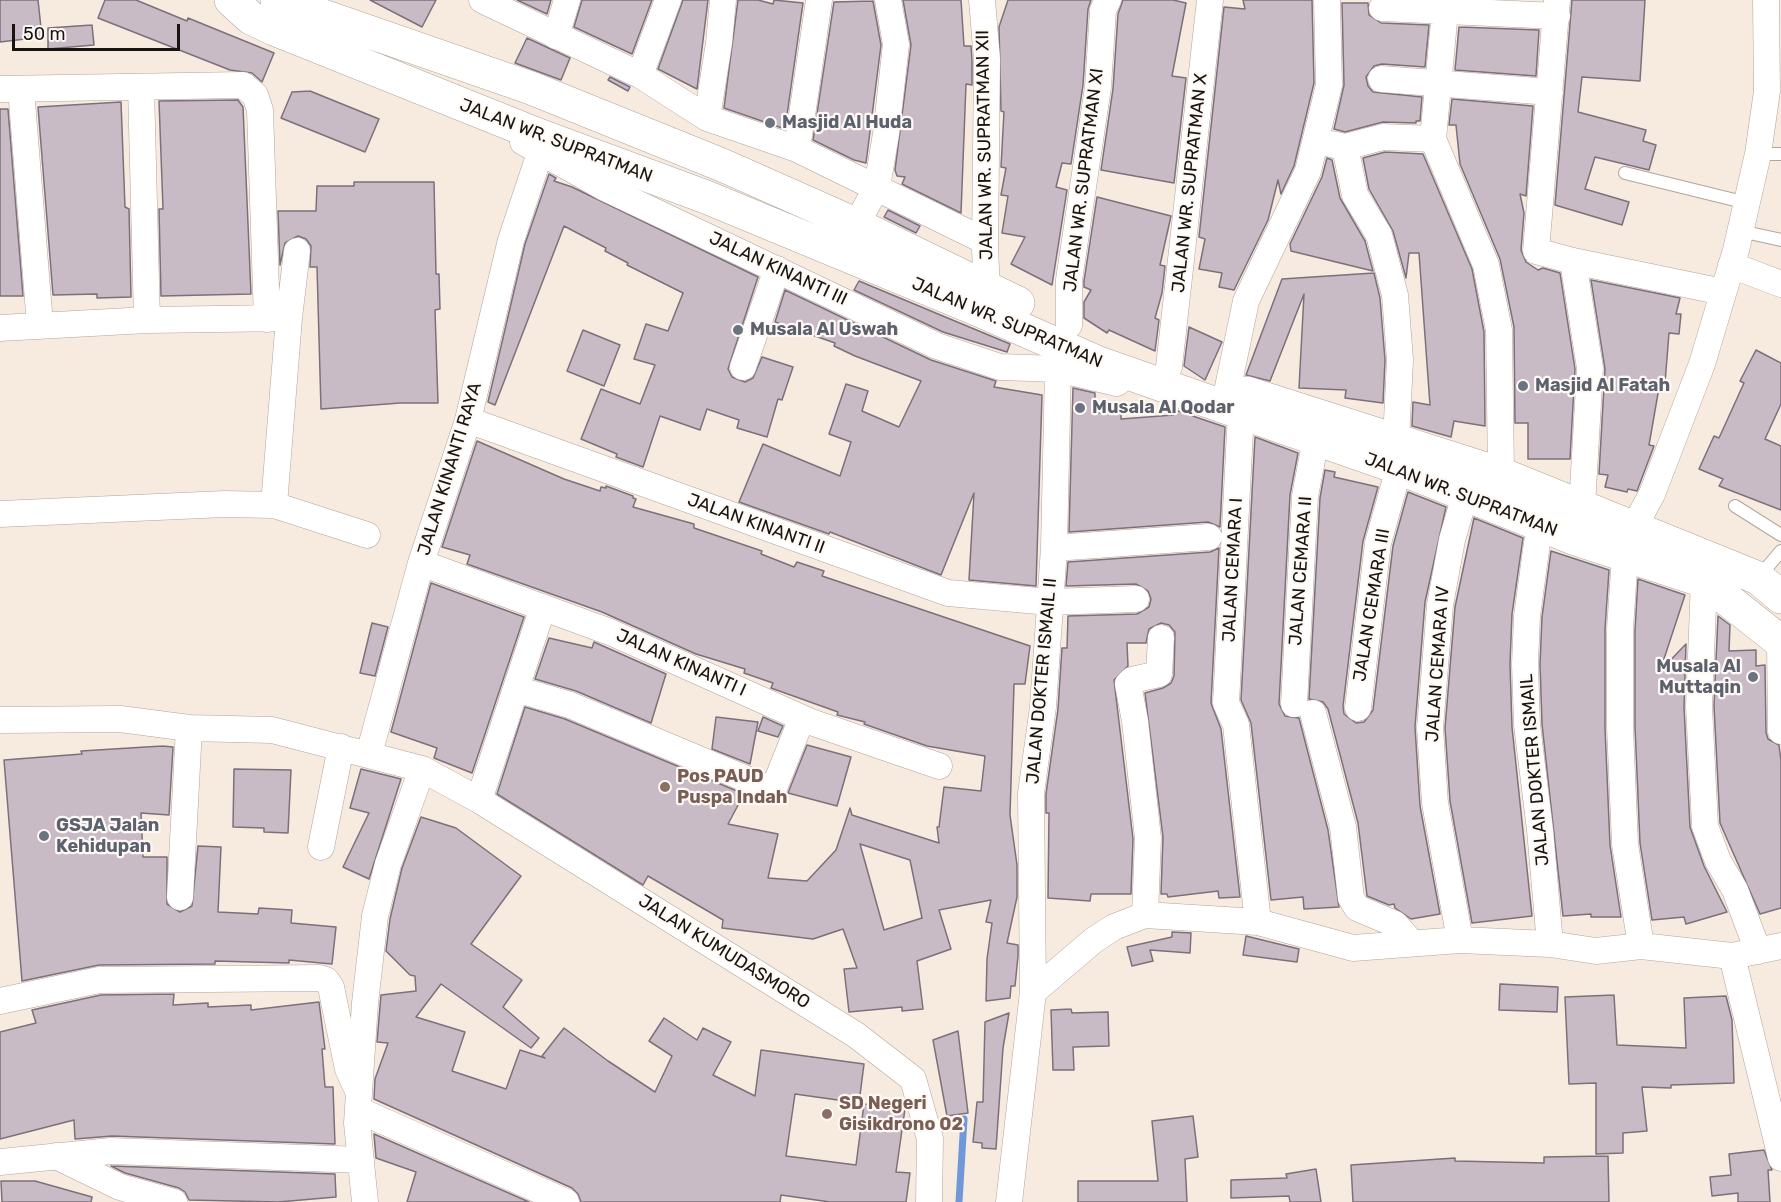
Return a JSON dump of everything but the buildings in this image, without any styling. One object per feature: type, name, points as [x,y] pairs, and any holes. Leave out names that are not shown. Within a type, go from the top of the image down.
[{"type":"main road","name":"JALAN WR. SUPRATMAN","points":[[231,0],[251,18],[275,15],[531,88],[722,165],[855,224],[987,289],[1069,325],[1177,380]]},
{"type":"main road","name":"JALAN WR. SUPRATMAN","points":[[275,15],[540,136],[706,197],[1099,363],[1177,380],[1235,400],[1316,439],[1501,474],[1582,507],[1629,542],[1704,581],[1781,641]]},
{"type":"main road","name":"JALAN WR. SUPRATMAN","points":[[1235,400],[1328,417],[1465,495],[1542,526],[1629,542],[1770,587]]},
{"type":"street","points":[[482,0],[640,75],[706,118],[797,149],[985,241]]},
{"type":"street","points":[[556,36],[567,0]]},
{"type":"street","points":[[640,75],[668,0]]},
{"type":"street","points":[[706,118],[719,43],[723,0]]},
{"type":"street","points":[[797,149],[819,0]]},
{"type":"street","points":[[841,254],[855,224],[877,187],[886,134],[896,44],[888,0]]},
{"type":"street","name":"JALAN WR. SUPRATMAN XII","points":[[982,0],[987,59],[985,241],[987,289]]},
{"type":"street","name":"JALAN WR. SUPRATMAN XI","points":[[1069,325],[1070,280],[1098,87],[1103,10],[1108,0]]},
{"type":"street","name":"JALAN WR. SUPRATMAN X","points":[[1177,380],[1210,0]]},
{"type":"street","points":[[1235,400],[1246,301],[1308,171],[1329,85],[1327,0]]},
{"type":"street","points":[[1641,946],[1625,844],[1620,727],[1620,629],[1629,542],[1652,494],[1702,364],[1747,203],[1769,154],[1766,0]]},
{"type":"street","points":[[1315,141],[1346,147],[1383,137],[1433,139],[1446,5]]},
{"type":"street","points":[[1382,8],[1446,5],[1557,7],[1536,249],[1573,261],[1723,292]]},
{"type":"street","name":"JALAN KINANTI III","points":[[275,15],[275,38],[540,150],[603,187],[937,346],[1000,367],[1058,369],[1095,376],[1162,396],[1175,397],[1177,380]]},
{"type":"street","points":[[1381,79],[1550,92]]},
{"type":"street","points":[[40,325],[10,89],[243,84],[255,94],[260,110],[278,318],[274,505]]},
{"type":"street","points":[[141,87],[147,320]]},
{"type":"street","name":"JALAN WR. SUPRATMAN","points":[[1433,139],[1486,265],[1499,330],[1501,474]]},
{"type":"street","name":"JALAN WR. SUPRATMAN","points":[[1346,147],[1355,195],[1379,235],[1395,296],[1400,360],[1397,455]]},
{"type":"street","name":"JALAN KINANTI RAYA","points":[[369,754],[421,563],[468,420],[511,240],[540,150]]},
{"type":"street","points":[[278,318],[297,251]]},
{"type":"street","name":"JALAN WR. SUPRATMAN","points":[[1573,261],[1590,368],[1582,507]]},
{"type":"street","points":[[1731,265],[1781,284]]},
{"type":"street","points":[[743,367],[777,269]]},
{"type":"street","points":[[0,327],[147,320],[278,318]]},
{"type":"street","name":"JALAN DOKTER ISMAIL II","points":[[1009,1202],[1033,992],[1031,793],[1043,707],[1054,548],[1058,369]]},
{"type":"street","name":"JALAN CEMARA I","points":[[1235,400],[1226,703],[1236,725],[1258,922]]},
{"type":"street","name":"JALAN KINANTI II","points":[[468,420],[936,590],[1050,602],[1136,600]]},
{"type":"street","name":"JALAN CEMARA II","points":[[1316,439],[1305,496],[1304,709],[1343,827],[1351,898],[1357,908],[1395,924],[1412,943]]},
{"type":"street","name":"JALAN CEMARA III","points":[[1358,708],[1378,543],[1397,455]]},
{"type":"street","name":"JALAN CEMARA IV","points":[[1460,940],[1435,803],[1430,728],[1440,604],[1452,540],[1465,495]]},
{"type":"street","points":[[0,514],[225,504],[274,505],[367,535]]},
{"type":"street","name":"JALAN DOKTER ISMAIL","points":[[1542,526],[1537,543],[1527,616],[1525,664],[1527,725],[1540,830],[1550,944]]},
{"type":"street","points":[[1054,548],[1209,537]]},
{"type":"street","name":"JALAN KINANTI I","points":[[421,563],[610,632],[802,718],[939,766]]},
{"type":"street","points":[[1033,992],[1094,940],[1114,927],[1145,915],[1258,922],[1353,948],[1460,940],[1550,944],[1596,951],[1641,946],[1732,956],[1770,948],[1718,861],[1705,826],[1699,706],[1704,581]]},
{"type":"street","points":[[479,800],[543,607]]},
{"type":"street","points":[[1145,915],[1148,838],[1135,721],[1128,684],[1132,680],[1159,674],[1161,638]]},
{"type":"street","points":[[1781,641],[1781,731]]},
{"type":"street","points":[[516,689],[570,705],[770,789],[774,788],[802,718]]},
{"type":"street","name":"JALAN KUMUDASMORO","points":[[0,720],[120,719],[189,728],[272,730],[422,769],[479,800],[856,1035],[913,1079],[930,1139],[929,1202]]},
{"type":"street","points":[[180,897],[189,728]]},
{"type":"street","points":[[321,847],[341,747]]},
{"type":"street","points":[[365,1202],[359,1102],[365,1002],[375,916],[388,864],[422,769]]},
{"type":"street","points":[[1732,956],[1781,1158]]},
{"type":"street","points":[[0,1001],[99,980],[320,978],[326,980],[331,987],[348,1069],[359,1102],[566,1202]]},
{"type":"street","points":[[0,1162],[111,1151],[361,1160]]},
{"type":"street","points":[[56,1156],[120,1187],[174,1202]]},
{"type":"lane","points":[[1625,173],[1747,203]]},
{"type":"lane","points":[[1740,231],[1781,240]]},
{"type":"lane","points":[[1735,506],[1781,536]]},
{"type":"lane","points":[[1770,587],[1781,551]]},
{"type":"waterway","points":[[959,1202],[964,1119]]},
{"type":"place","name":"Masjid Al Huda","points":[[770,123]]},
{"type":"place","name":"Musala Al Uswah","points":[[738,330]]},
{"type":"place","name":"Masjid Al Fatah","points":[[1523,386]]},
{"type":"place","name":"Musala Al Qodar","points":[[1080,408]]},
{"type":"place","name":"Musala Al Muttaqin","points":[[1753,677]]},
{"type":"place","name":"Pos PAUD Puspa Indah","points":[[665,787]]},
{"type":"place","name":"GSJA Jalan Kehidupan","points":[[44,836]]},
{"type":"place","name":"SD Negeri Gisikdrono 02","points":[[827,1114]]}]
